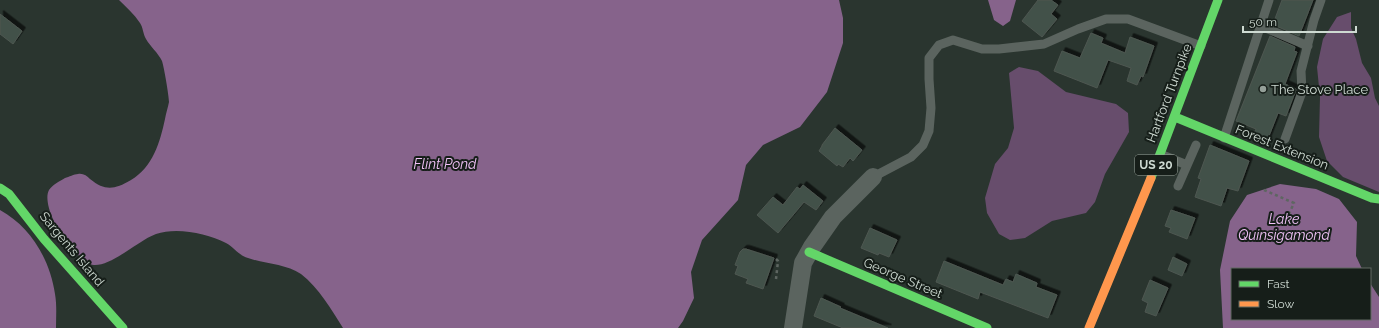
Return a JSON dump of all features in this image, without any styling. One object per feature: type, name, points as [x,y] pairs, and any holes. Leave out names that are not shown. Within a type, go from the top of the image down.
[{"type":"street","name":"Hartford Turnpike","points":[[1089,328],[1124,247],[1218,0]]},
{"type":"street","name":"Forest Extension","points":[[1174,118],[1372,198],[1379,199]]},
{"type":"street","points":[[793,328],[803,263],[833,217],[873,177]]},
{"type":"street","name":"Sargents Island","points":[[0,188],[8,194],[44,239],[123,328]]},
{"type":"street","name":"George Street","points":[[809,252],[987,328]]},
{"type":"lane","points":[[1224,138],[1270,0]]},
{"type":"lane","points":[[1285,139],[1302,92],[1301,71],[1321,0]]},
{"type":"lane","points":[[873,177],[911,157],[923,145],[929,131],[931,108],[929,58],[939,45],[953,40],[982,49],[999,49],[1044,44],[1078,29],[1106,20],[1128,19],[1201,46]]},
{"type":"lane","points":[[1261,26],[1308,46]]},
{"type":"lane","points":[[1178,186],[1196,145]]},
{"type":"lane","points":[[1160,154],[1187,166]]},
{"type":"path","points":[[1264,190],[1294,203],[1287,218]]},
{"type":"path","points":[[776,260],[778,261],[776,279]]},
{"type":"shaded area","points":[[1351,12],[1351,28],[1356,39],[1362,63],[1371,78],[1375,98],[1379,106],[1379,192],[1343,177],[1327,161],[1319,137],[1320,97],[1317,67],[1323,39],[1337,17]]},
{"type":"shaded area","points":[[1019,67],[1038,71],[1066,92],[1116,104],[1128,113],[1129,132],[1105,174],[1095,202],[1086,213],[1052,221],[1025,238],[1010,240],[999,234],[987,213],[985,198],[995,164],[1008,148],[1014,128],[1009,73]]},
{"type":"water","name":"Flint Pond","points":[[119,0],[839,0],[843,18],[843,43],[827,92],[800,127],[763,145],[746,165],[738,200],[702,240],[691,272],[694,298],[678,328],[343,328],[319,292],[301,274],[289,268],[245,257],[226,243],[210,236],[182,231],[156,234],[109,261],[94,265],[85,261],[64,239],[56,226],[49,207],[48,195],[50,188],[65,178],[76,174],[83,174],[100,186],[110,188],[120,186],[139,175],[150,161],[158,145],[169,104],[162,61],[146,39],[140,23]]},
{"type":"water","points":[[988,0],[1016,0],[1010,21],[1003,26],[994,20]]},
{"type":"water","name":"Lake Quinsigamond","points":[[1280,184],[1316,189],[1339,199],[1357,222],[1356,256],[1362,268],[1231,268],[1231,320],[1371,320],[1371,285],[1379,297],[1379,328],[1223,328],[1220,270],[1230,221],[1247,195]]},
{"type":"water","points":[[0,210],[11,217],[30,235],[44,257],[49,269],[55,294],[56,328],[0,328]]},
{"type":"building","points":[[1038,0],[1051,0],[1058,5],[1051,14],[1057,19],[1042,37],[1022,21]]},
{"type":"building","points":[[1282,0],[1313,0],[1299,36],[1273,24]]},
{"type":"building","points":[[0,14],[22,31],[13,44],[0,34]]},
{"type":"building","points":[[1091,33],[1103,38],[1101,43],[1125,53],[1130,37],[1154,46],[1143,77],[1141,76],[1137,85],[1127,81],[1131,68],[1108,60],[1097,88],[1054,71],[1062,51],[1080,58]]},
{"type":"building","points":[[1270,36],[1295,47],[1294,51],[1297,52],[1285,84],[1296,90],[1286,116],[1278,113],[1267,141],[1253,136],[1256,129],[1236,121]]},
{"type":"building","points":[[835,128],[862,150],[853,161],[850,158],[843,167],[838,164],[837,166],[819,151]]},
{"type":"building","points":[[1210,145],[1249,161],[1238,191],[1227,188],[1221,206],[1195,197],[1201,179],[1198,178]]},
{"type":"building","points":[[803,185],[823,201],[816,210],[804,202],[778,233],[757,215],[773,197],[783,205],[797,187],[800,189]]},
{"type":"building","points":[[1171,210],[1195,218],[1187,239],[1169,232],[1171,228],[1165,226]]},
{"type":"building","points":[[870,228],[897,240],[889,257],[879,253],[878,255],[861,248]]},
{"type":"building","points":[[743,249],[774,258],[763,289],[746,283],[748,279],[735,274],[738,266],[735,265],[740,252]]},
{"type":"building","points":[[1173,257],[1187,264],[1182,276],[1168,270]]},
{"type":"building","points":[[944,261],[1003,285],[1006,279],[1013,282],[1016,274],[1037,283],[1036,287],[1057,295],[1048,318],[980,292],[978,299],[936,282]]},
{"type":"building","points":[[1150,280],[1168,288],[1156,316],[1145,312],[1148,303],[1142,300]]},
{"type":"building","points":[[821,298],[841,307],[840,308],[888,328],[843,328],[814,316]]},
{"type":"traffic: fast","points":[[1151,178],[1218,0]]},
{"type":"traffic: fast","points":[[1175,117],[1372,198],[1379,199]]},
{"type":"traffic: fast","points":[[0,188],[9,194],[44,239],[123,328]]},
{"type":"traffic: fast","points":[[809,252],[987,328]]},
{"type":"traffic: slow","points":[[1089,328],[1151,178]]},
{"type":"place","name":"The Stove Place","points":[[1263,89]]}]
